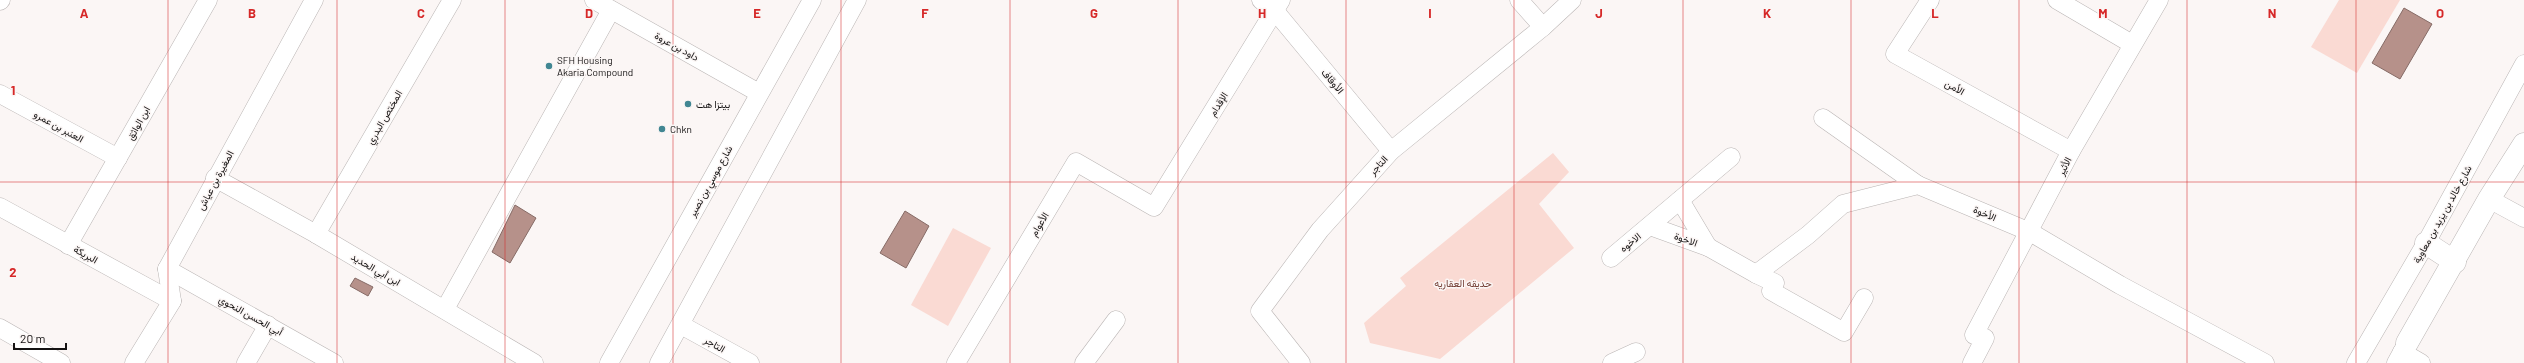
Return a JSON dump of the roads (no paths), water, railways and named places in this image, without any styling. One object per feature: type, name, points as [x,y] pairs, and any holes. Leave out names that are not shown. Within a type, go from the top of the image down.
[{"type":"main road","points":[[2402,353],[2455,262],[2489,199],[2524,144]]},
{"type":"main road","points":[[2426,243],[2455,262]]},
{"type":"street","name":"ابن الواثق","points":[[68,244],[208,0]]},
{"type":"street","name":"المغيرة بن عياش","points":[[167,269],[215,178],[314,0]]},
{"type":"street","name":"المختص البدري","points":[[316,234],[452,0]]},
{"type":"street","name":"داود بن عروة","points":[[595,0],[759,93]]},
{"type":"street","name":"شارع موسي بن نصير","points":[[609,363],[812,0]]},
{"type":"street","points":[[659,363],[681,325],[725,238],[857,0]]},
{"type":"street","points":[[1518,0],[1543,27]]},
{"type":"street","name":"التاجر","points":[[1301,363],[1260,311],[1320,230],[1391,151],[1543,27],[1572,0]]},
{"type":"street","name":"الأمن","points":[[1930,0],[1895,54],[2071,151]]},
{"type":"street","points":[[2057,0],[2132,44]]},
{"type":"street","name":"الأثير","points":[[1972,363],[1985,338],[1974,335],[2030,232],[2071,151],[2159,0]]},
{"type":"street","name":"الأوقاف","points":[[1272,4],[1391,151]]},
{"type":"street","name":"الإقدام","points":[[1154,207],[1272,4]]},
{"type":"street","points":[[445,309],[611,10]]},
{"type":"street","name":"شارع خالد بن يزيد بن معاوية","points":[[2356,363],[2426,243],[2524,64]]},
{"type":"street","name":"العنبر بن عمرو","points":[[0,94],[118,158]]},
{"type":"street","name":"الأخوة","points":[[1823,118],[1918,185],[2030,232],[2120,285],[2265,363]]},
{"type":"street","points":[[1650,226],[1731,157]]},
{"type":"street","name":"الأعوام","points":[[956,363],[1076,162],[1154,207]]},
{"type":"street","name":"ابن أبي الحديد","points":[[215,178],[316,234],[534,363]]},
{"type":"street","points":[[1756,274],[1808,235],[1843,204],[1918,185]]},
{"type":"street","points":[[2489,199],[2524,218]]},
{"type":"street","name":"الاخوة","points":[[1680,200],[1708,248]]},
{"type":"street","name":"البريكة","points":[[0,207],[172,301]]},
{"type":"street","name":"الاخوة","points":[[1650,226],[1708,248]]},
{"type":"street","name":"الاخوه","points":[[1611,258],[1650,226]]},
{"type":"street","points":[[1708,248],[1774,283]]},
{"type":"street","points":[[1770,263],[1774,283],[1771,291],[1844,332],[1864,298]]},
{"type":"street","points":[[134,363],[172,301],[167,269]]},
{"type":"street","name":"أبي الحسن النحوي","points":[[167,269],[268,324],[334,363]]},
{"type":"street","points":[[1084,363],[1116,320]]},
{"type":"street","points":[[246,363],[268,324]]},
{"type":"street","name":"التاجر","points":[[681,325],[750,363]]},
{"type":"street","points":[[0,328],[61,363]]},
{"type":"street","points":[[2402,353],[2421,363]]},
{"type":"street","points":[[1612,363],[1633,357]]},
{"type":"place","name":"SFH Housing Akaria Compound","points":[[549,66]]},
{"type":"place","name":"بيتزا هت","points":[[688,104]]},
{"type":"place","name":"Chkn","points":[[662,129]]},
{"type":"park label","name":"حديقه العقاريه","points":[[1463,283]]}]
